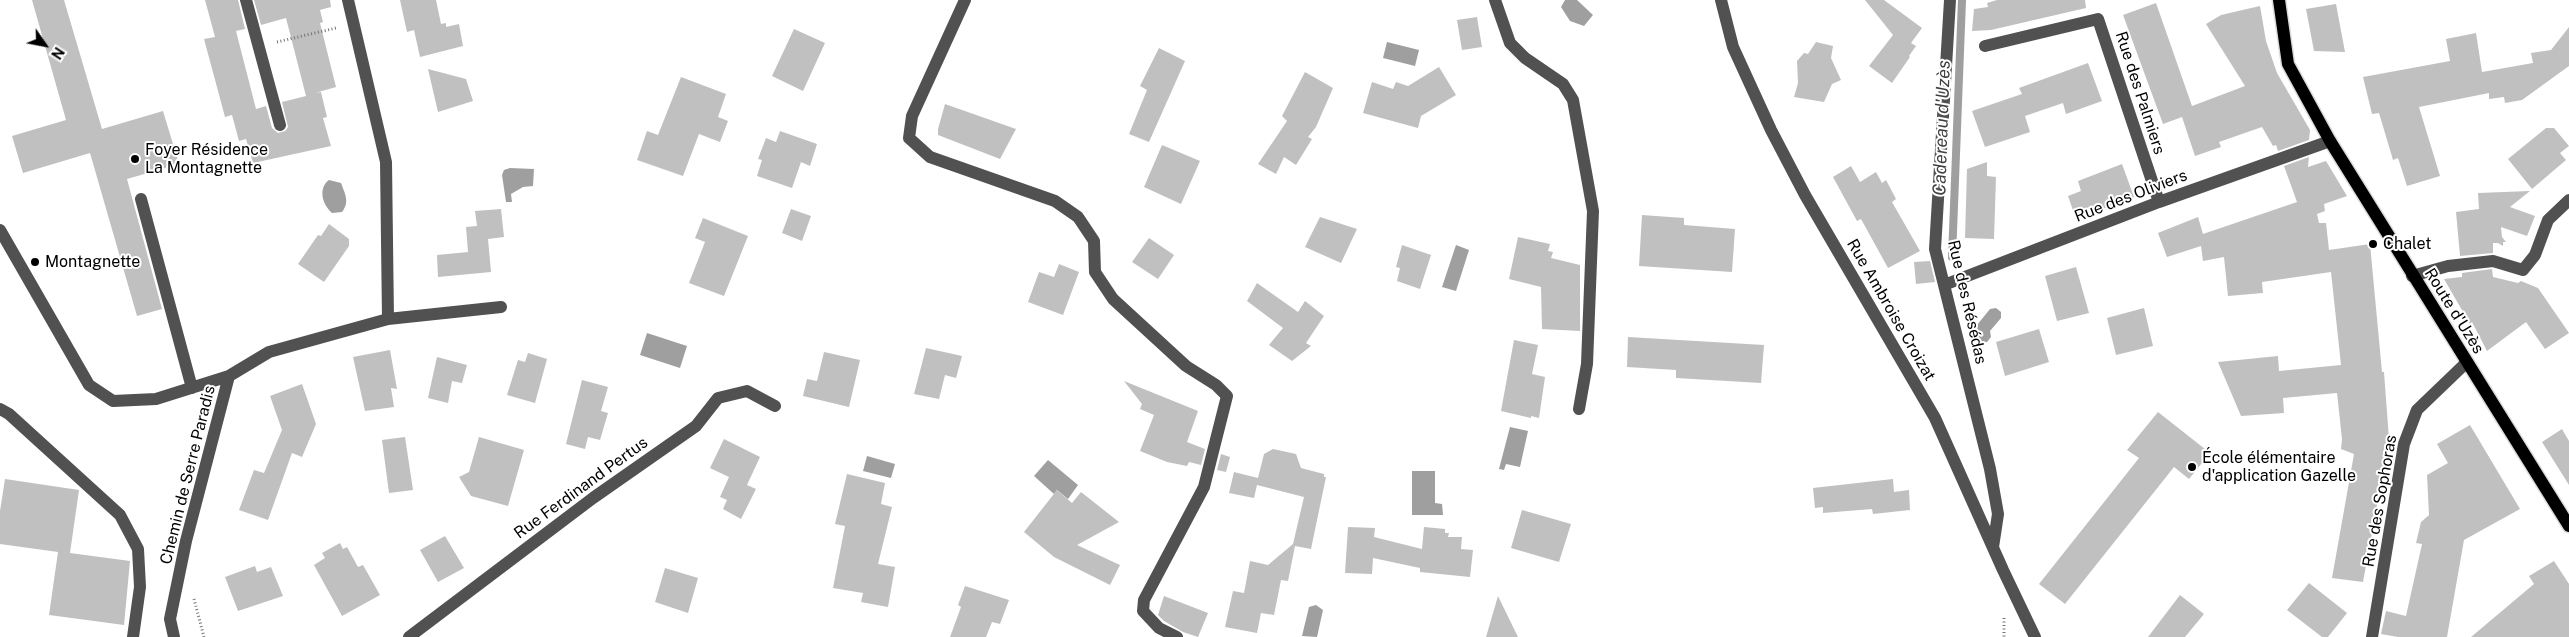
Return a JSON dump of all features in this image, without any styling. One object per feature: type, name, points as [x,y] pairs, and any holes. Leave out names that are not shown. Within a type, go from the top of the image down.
[{"type":"main road","name":"Route d'Uzès","points":[[2278,0],[2288,64],[2330,141],[2412,276],[2569,526]]},
{"type":"street","points":[[246,0],[280,125]]},
{"type":"street","points":[[348,0],[386,162],[388,319]]},
{"type":"street","points":[[965,0],[912,116],[909,138],[930,157],[1055,201],[1078,218],[1094,241],[1095,272],[1114,300],[1186,366],[1216,385],[1227,396],[1204,487],[1144,600],[1142,611],[1159,628],[1177,637]]},
{"type":"street","points":[[1495,0],[1510,43],[1525,58],[1562,84],[1573,100],[1592,211],[1587,364],[1579,409]]},
{"type":"street","name":"Rue Ambroise Croizat","points":[[1721,0],[1733,48],[1771,130],[1805,195],[1935,418],[2035,637]]},
{"type":"street","name":"Rue des Résédas","points":[[1950,0],[1935,249],[1990,469],[1998,514],[1993,547]]},
{"type":"street","name":"Rue des Palmiers","points":[[1985,46],[2098,19],[2159,202]]},
{"type":"street","name":"Rue des Oliviers","points":[[1944,284],[2159,202],[2330,141]]},
{"type":"street","points":[[141,199],[192,388]]},
{"type":"street","points":[[2412,276],[2448,266],[2493,261],[2523,270],[2535,255],[2548,220],[2569,200]]},
{"type":"street","name":"Chemin de Serre Paradis","points":[[0,230],[89,385],[113,401],[156,399],[229,376]]},
{"type":"street","points":[[229,376],[269,352],[388,319],[501,307]]},
{"type":"street","name":"Rue des Sophoras","points":[[2372,637],[2404,444],[2417,410],[2467,362]]},
{"type":"street","name":"Chemin de Serre Paradis","points":[[174,637],[170,618],[186,541],[229,376]]},
{"type":"street","name":"Rue Ferdinand Pertus","points":[[409,637],[593,498],[696,426],[718,398],[747,391],[775,406]]},
{"type":"street","points":[[0,409],[9,414],[120,515],[138,549],[140,587],[134,637]]},
{"type":"path","points":[[260,46],[354,24]]},
{"type":"shaded area","points":[[1565,0],[1577,0],[1593,15],[1584,26],[1570,21],[1561,7]]},
{"type":"shaded area","points":[[1387,42],[1419,50],[1415,66],[1383,58]]},
{"type":"shaded area","points":[[510,168],[534,169],[533,186],[523,187],[511,194],[512,202],[506,202],[502,175],[504,170]]},
{"type":"shaded area","points":[[329,180],[341,183],[346,201],[342,212],[332,213],[324,201],[323,187]]},
{"type":"shaded area","points":[[1456,245],[1469,250],[1456,291],[1442,287]]},
{"type":"shaded area","points":[[1996,308],[2001,312],[2001,318],[1990,331],[1991,337],[1987,342],[1982,342],[1978,339],[1977,325],[1990,309]]},
{"type":"shaded area","points":[[647,333],[687,346],[680,368],[640,355]]},
{"type":"shaded area","points":[[1510,427],[1528,431],[1520,467],[1506,464],[1504,470],[1499,469]]},
{"type":"shaded area","points":[[867,456],[895,464],[891,478],[863,471]]},
{"type":"shaded area","points":[[1048,460],[1078,485],[1068,499],[1057,490],[1054,494],[1034,476]]},
{"type":"shaded area","points":[[1412,471],[1435,471],[1435,503],[1442,504],[1443,515],[1412,515]]},
{"type":"shaded area","points":[[1316,605],[1323,610],[1317,637],[1302,636],[1309,607]]},
{"type":"building","name":"Foyer Résidence La Montagnette","points":[[32,0],[64,0],[102,129],[163,111],[179,164],[127,179],[162,309],[137,316],[90,153],[23,173],[12,136],[66,120]]},
{"type":"building","points":[[205,0],[238,0],[245,29],[236,31],[256,109],[266,106],[272,128],[278,133],[285,131],[288,127],[282,102],[306,96],[286,18],[261,25],[254,0],[330,0],[331,7],[320,10],[323,22],[320,23],[336,87],[315,93],[321,92],[327,117],[323,118],[331,146],[253,163],[246,139],[239,141],[232,115],[225,117],[204,39],[215,37]]},
{"type":"building","points":[[400,0],[436,0],[441,24],[446,23],[446,27],[459,24],[463,46],[420,57],[414,30],[407,32]]},
{"type":"building","points":[[1865,0],[1884,0],[1922,28],[1911,43],[1916,46],[1910,57],[1892,83],[1869,66],[1893,35]]},
{"type":"building","points":[[1997,0],[2085,0],[2086,8],[1991,30],[1972,31],[1974,9],[1988,7],[1987,3]]},
{"type":"building","points":[[2156,3],[2192,106],[2245,86],[2206,24],[2221,15],[2260,6],[2266,41],[2277,73],[2310,130],[2309,140],[2278,151],[2276,145],[2273,146],[2262,127],[2219,142],[2221,147],[2195,156],[2182,117],[2163,124],[2123,15]]},
{"type":"building","points":[[2336,4],[2345,52],[2314,51],[2306,9]]},
{"type":"building","points":[[1477,17],[1482,47],[1462,50],[1457,20]]},
{"type":"building","points":[[2569,27],[2569,66],[2522,100],[2505,103],[2504,97],[2489,99],[2489,93],[2419,107],[2440,176],[2407,186],[2398,158],[2393,160],[2379,113],[2372,114],[2363,77],[2450,61],[2446,39],[2476,33],[2482,72],[2533,63],[2531,53],[2551,50]]},
{"type":"building","points":[[794,29],[825,43],[803,91],[772,76]]},
{"type":"building","points":[[1816,42],[1833,46],[1831,58],[1841,80],[1832,84],[1824,102],[1794,97],[1798,83],[1797,61],[1804,53],[1808,54]]},
{"type":"building","points":[[1159,48],[1185,61],[1149,142],[1129,134],[1147,90],[1140,86]]},
{"type":"building","points":[[2088,63],[2102,101],[2066,114],[2063,103],[2025,116],[2030,132],[1985,147],[1972,111],[2022,94],[2019,88]]},
{"type":"building","points":[[1439,67],[1456,95],[1421,116],[1418,128],[1363,113],[1372,82],[1393,89],[1396,82],[1408,86]]},
{"type":"building","points":[[428,69],[466,79],[473,101],[438,112]]},
{"type":"building","points":[[1305,72],[1333,88],[1316,127],[1308,137],[1312,139],[1296,165],[1284,157],[1276,174],[1258,164],[1287,121],[1282,116]]},
{"type":"building","points":[[681,77],[726,94],[718,117],[728,121],[720,142],[699,134],[683,176],[637,160],[647,131],[658,135]]},
{"type":"building","points":[[945,104],[1016,129],[1000,159],[938,135]]},
{"type":"building","points":[[2546,128],[2554,128],[2569,146],[2560,153],[2566,160],[2532,189],[2508,159]]},
{"type":"building","points":[[780,131],[817,144],[810,166],[801,162],[792,188],[757,176],[762,160],[758,159],[766,138],[776,142]]},
{"type":"building","points":[[1162,145],[1200,161],[1181,204],[1144,187]]},
{"type":"building","points":[[2309,157],[2308,167],[2326,161],[2347,196],[2324,204],[2325,211],[2317,214],[2319,223],[2326,223],[2329,250],[2370,244],[2382,372],[2384,372],[2389,439],[2363,582],[2332,578],[2354,454],[2341,449],[2342,439],[2337,393],[2283,398],[2284,413],[2241,416],[2218,362],[2278,356],[2279,371],[2341,365],[2331,272],[2262,282],[2263,293],[2228,296],[2224,257],[2203,261],[2201,246],[2167,257],[2158,233],[2198,217],[2203,234],[2297,202],[2284,166]]},
{"type":"building","points":[[1987,162],[1987,176],[1996,177],[1994,239],[1965,238],[1967,169]]},
{"type":"building","points":[[2122,164],[2134,197],[2089,214],[2087,212],[2075,216],[2068,196],[2081,191],[2078,181]]},
{"type":"building","points":[[1851,166],[1860,182],[1876,172],[1882,183],[1886,180],[1896,199],[1892,202],[1920,251],[1888,268],[1861,219],[1857,221],[1833,177]]},
{"type":"building","points":[[2530,191],[2510,207],[2535,216],[2527,236],[2501,227],[2502,237],[2506,242],[2503,242],[2503,246],[2493,243],[2493,253],[2460,256],[2456,212],[2479,209],[2478,193]]},
{"type":"building","points":[[501,209],[504,237],[488,239],[491,272],[438,277],[437,255],[468,252],[466,227],[477,226],[475,211]]},
{"type":"building","points":[[791,209],[811,216],[802,241],[782,233]]},
{"type":"building","points":[[1642,215],[1684,218],[1684,225],[1735,229],[1732,272],[1639,266]]},
{"type":"building","points":[[1320,217],[1357,229],[1341,263],[1305,247]]},
{"type":"building","points":[[703,218],[748,236],[724,296],[689,283],[705,242],[695,238]]},
{"type":"building","points":[[329,224],[349,239],[349,246],[324,282],[298,264],[318,235],[321,236]]},
{"type":"building","points":[[1518,237],[1550,244],[1548,251],[1553,252],[1551,258],[1580,265],[1580,331],[1542,329],[1541,287],[1509,279]]},
{"type":"building","points":[[1149,238],[1174,255],[1158,279],[1132,262]]},
{"type":"building","points":[[1402,245],[1431,255],[1420,289],[1397,281],[1400,268],[1396,267]]},
{"type":"building","points":[[1930,261],[1935,282],[1916,284],[1914,262]]},
{"type":"building","points":[[1059,264],[1079,272],[1063,315],[1028,302],[1039,272],[1054,277]]},
{"type":"building","points":[[2076,267],[2089,313],[2057,321],[2045,276]]},
{"type":"building","points":[[2492,269],[2493,277],[2518,283],[2521,281],[2538,288],[2569,333],[2545,349],[2526,322],[2487,351],[2472,322],[2470,324],[2444,279],[2462,277],[2462,273]]},
{"type":"building","points":[[1257,283],[1298,312],[1305,301],[1324,316],[1306,343],[1311,346],[1292,361],[1269,345],[1283,328],[1247,301]]},
{"type":"building","points":[[2144,308],[2153,346],[2116,355],[2107,318]]},
{"type":"building","points":[[2039,329],[2049,362],[2005,376],[1996,342]]},
{"type":"building","points":[[1628,337],[1764,345],[1761,383],[1676,378],[1676,370],[1627,367]]},
{"type":"building","points":[[1514,340],[1538,345],[1532,374],[1545,377],[1539,418],[1501,411]]},
{"type":"building","points":[[926,348],[962,356],[956,378],[945,375],[939,399],[914,394]]},
{"type":"building","points":[[390,350],[397,389],[391,388],[394,407],[365,411],[353,357]]},
{"type":"building","points":[[824,352],[860,360],[849,407],[803,396],[807,379],[817,381]]},
{"type":"building","points":[[528,353],[547,359],[535,403],[507,395],[518,360],[525,362]]},
{"type":"building","points":[[437,357],[467,365],[462,383],[452,381],[448,403],[428,398]]},
{"type":"building","points":[[582,380],[608,387],[601,411],[608,413],[600,440],[588,437],[585,449],[566,444]]},
{"type":"building","points":[[1124,381],[1198,411],[1187,442],[1205,449],[1201,465],[1189,462],[1187,466],[1167,462],[1140,451],[1154,415],[1140,409],[1142,404]]},
{"type":"building","points":[[302,384],[316,424],[302,457],[292,453],[268,520],[239,510],[254,470],[264,473],[282,430],[270,396]]},
{"type":"building","points":[[2158,412],[2210,453],[2189,479],[2174,467],[2065,604],[2039,584],[2139,458],[2127,450]]},
{"type":"building","points":[[2470,425],[2520,509],[2464,540],[2447,637],[2398,637],[2381,634],[2386,611],[2406,616],[2422,544],[2416,543],[2421,522],[2429,515],[2427,475],[2448,463],[2437,444]]},
{"type":"building","points":[[2562,429],[2569,441],[2569,485],[2542,442]]},
{"type":"building","points":[[405,437],[413,490],[389,493],[382,440]]},
{"type":"building","points":[[479,437],[524,450],[508,506],[471,496],[459,477],[469,472]]},
{"type":"building","points":[[724,439],[760,457],[747,485],[756,489],[741,519],[723,509],[727,500],[720,497],[729,477],[710,468]]},
{"type":"building","points":[[1273,449],[1296,454],[1301,468],[1324,474],[1324,477],[1326,477],[1311,549],[1295,546],[1288,581],[1281,580],[1274,615],[1261,613],[1257,633],[1225,627],[1233,591],[1244,593],[1250,561],[1268,565],[1293,544],[1304,497],[1257,485],[1254,498],[1229,493],[1234,472],[1258,478],[1264,454]]},
{"type":"building","points":[[1221,454],[1230,457],[1226,472],[1217,470]]},
{"type":"building","points":[[847,474],[885,483],[881,504],[892,507],[878,564],[895,567],[888,607],[861,602],[863,593],[833,588],[845,526],[835,524]]},
{"type":"building","points":[[5,479],[79,490],[70,553],[130,561],[124,625],[49,615],[58,552],[0,544],[0,511]]},
{"type":"building","points":[[1893,479],[1894,492],[1909,490],[1910,510],[1873,514],[1872,509],[1823,513],[1823,507],[1815,508],[1813,488]]},
{"type":"building","points":[[1057,490],[1072,503],[1081,492],[1119,522],[1077,545],[1120,565],[1110,585],[1054,557],[1024,532]]},
{"type":"building","points":[[1522,510],[1571,524],[1559,562],[1511,548]]},
{"type":"building","points":[[1348,527],[1375,528],[1374,537],[1422,549],[1424,527],[1445,529],[1445,533],[1449,533],[1448,537],[1462,537],[1461,549],[1473,550],[1470,577],[1420,572],[1420,568],[1373,558],[1372,574],[1345,573]]},
{"type":"building","points":[[445,536],[464,568],[438,582],[420,550]]},
{"type":"building","points":[[340,543],[343,549],[347,547],[358,567],[363,565],[380,595],[342,616],[314,565],[325,558],[322,553]]},
{"type":"building","points":[[2554,561],[2569,584],[2569,637],[2471,637],[2534,584],[2529,576]]},
{"type":"building","points":[[255,566],[257,572],[271,567],[283,596],[238,611],[225,577]]},
{"type":"building","points":[[665,568],[698,578],[688,613],[655,602]]},
{"type":"building","points":[[2309,583],[2347,613],[2328,637],[2322,637],[2287,610]]},
{"type":"building","points":[[965,586],[1009,600],[1000,624],[992,622],[986,637],[950,637],[961,607],[958,605]]},
{"type":"building","points":[[2180,595],[2204,614],[2185,637],[2148,637]]},
{"type":"building","points":[[1164,596],[1208,613],[1198,637],[1183,632],[1164,621],[1158,615]]},
{"type":"building","points":[[1498,596],[1518,637],[1486,637]]},
{"type":"waterway","name":"Cadereau d'Uzès","points":[[1952,257],[1962,0]]},
{"type":"place","name":"Foyer Résidence La Montagnette","points":[[135,159]]},
{"type":"place","name":"Chalet","points":[[2373,244]]},
{"type":"place","name":"Montagnette","points":[[35,262]]},
{"type":"place","name":"École élémentaire d'application Gazelle","points":[[2192,467]]}]
